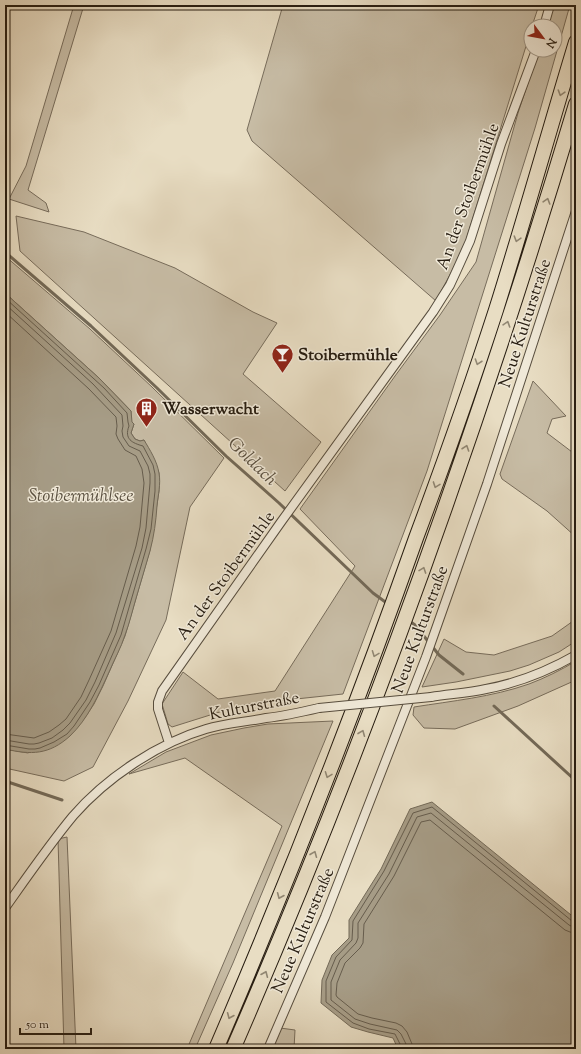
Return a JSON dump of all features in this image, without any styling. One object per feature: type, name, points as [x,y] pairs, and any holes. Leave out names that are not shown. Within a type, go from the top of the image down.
[{"type":"highway","points":[[216,1049],[292,868],[395,599],[446,456],[495,311],[576,42]]},
{"type":"highway","points":[[234,1049],[306,875],[404,624],[465,453],[510,317],[576,104]]},
{"type":"street","points":[[546,18],[550,5]]},
{"type":"street","name":"An der Stoibermühle","points":[[169,743],[158,709],[158,702],[162,691],[433,312],[450,285],[464,258],[501,144],[533,58]]},
{"type":"street","name":"Neue Kulturstraße","points":[[268,1049],[325,917],[426,657],[487,484],[576,211]]},
{"type":"street","name":"Kulturstraße","points":[[5,908],[58,834],[74,815],[110,780],[136,762],[169,743],[206,729],[319,708],[431,697],[486,689],[530,677],[556,666],[576,655]]},
{"type":"shaded area","points":[[74,5],[84,5],[28,190],[46,203],[49,212],[9,199],[26,166]]},
{"type":"shaded area","points":[[283,5],[539,5],[535,18],[523,18],[523,56],[463,250],[436,301],[252,141],[247,130]]},
{"type":"shaded area","points":[[554,5],[570,5],[563,30],[563,18],[550,18]]},
{"type":"shaded area","points":[[536,58],[555,58],[535,128],[427,471],[343,694],[249,704],[172,727],[168,724],[162,704],[183,672],[218,699],[275,691],[355,566],[300,509],[440,315],[476,262],[518,113]]},
{"type":"shaded area","points":[[16,216],[84,232],[175,268],[253,312],[277,323],[243,374],[321,442],[285,491],[20,251]]},
{"type":"shaded area","points":[[5,256],[90,329],[152,387],[224,458],[190,507],[166,620],[128,701],[93,767],[64,781],[5,768],[5,749],[28,753],[84,719],[94,704],[125,636],[150,550],[159,491],[159,473],[144,440],[140,441],[135,439],[131,433],[134,424],[131,422],[131,411],[99,378],[5,293]]},
{"type":"shaded area","points":[[533,381],[566,416],[552,419],[547,433],[576,455],[576,537],[547,511],[502,479],[500,474]]},
{"type":"shaded area","points":[[576,619],[576,641],[559,652],[529,665],[510,671],[422,687],[444,639],[466,652],[494,655],[552,636]]},
{"type":"shaded area","points":[[576,661],[576,680],[518,706],[455,729],[424,728],[413,715],[414,707],[501,692],[529,684],[559,671]]},
{"type":"shaded area","points":[[333,721],[233,963],[195,1049],[187,1049],[282,826],[185,758],[129,774],[166,752],[211,735],[268,724]]},
{"type":"shaded area","points":[[67,837],[76,1049],[64,1049],[58,839]]},
{"type":"shaded area","points":[[280,1028],[295,1030],[294,1049],[271,1049]]},
{"type":"water","name":"Stoibermühlsee","points":[[5,293],[99,378],[131,411],[132,422],[134,424],[131,433],[135,439],[140,441],[144,440],[155,460],[160,477],[153,540],[122,645],[97,697],[82,722],[70,736],[55,747],[31,753],[5,749]]},
{"type":"water","points":[[432,802],[576,919],[576,1049],[398,1049],[393,1038],[351,1027],[321,1003],[322,980],[332,955],[349,938],[349,920],[381,869],[410,809]]},
{"type":"waterway","name":"Goldach","points":[[5,252],[91,326],[226,456],[279,503],[373,593],[388,604]]},
{"type":"waterway","name":"Goldach","points":[[408,620],[415,625],[439,655],[463,674]]},
{"type":"waterway","name":"Goldach","points":[[494,706],[576,781]]},
{"type":"waterway","points":[[5,781],[62,800]]},
{"type":"place","name":"Stoibermühle","points":[[283,374]]},
{"type":"place","name":"Wasserwacht","points":[[147,428]]}]
